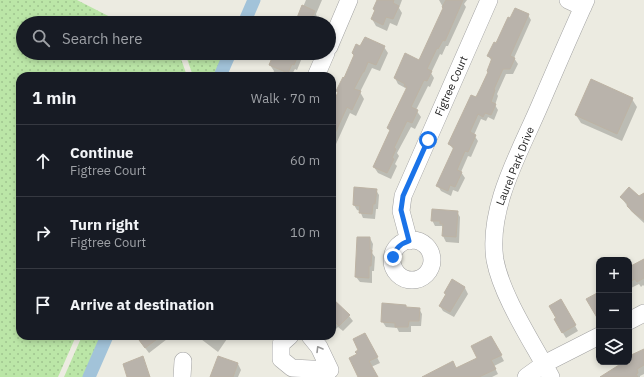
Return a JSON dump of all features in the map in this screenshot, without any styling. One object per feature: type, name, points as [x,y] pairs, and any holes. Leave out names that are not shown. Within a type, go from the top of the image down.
[{"type":"street","points":[[336,31],[349,0]]},
{"type":"street","name":"Figtree Court","points":[[409,241],[401,210],[403,196],[489,0]]},
{"type":"street","name":"Laurel Park Drive","points":[[547,370],[515,311],[500,277],[494,246],[495,226],[504,186],[579,2]]},
{"type":"street","points":[[318,72],[323,60]]},
{"type":"street","points":[[632,319],[644,313]]},
{"type":"street","points":[[526,377],[547,370],[596,338]]},
{"type":"street","points":[[286,340],[281,344],[281,359],[292,368],[332,374]]},
{"type":"street","points":[[313,340],[332,374]]},
{"type":"green space","points":[[0,0],[77,0],[108,16],[16,16],[16,60],[181,60],[186,72],[16,72],[16,340],[74,340],[58,377],[0,377]]},
{"type":"green space","points":[[187,60],[222,60],[227,62],[222,72],[192,72]]},
{"type":"green space","points":[[80,340],[103,340],[87,377],[64,377]]},
{"type":"building","points":[[377,0],[394,0],[393,3],[399,6],[393,19],[386,17],[383,25],[371,19]]},
{"type":"building","points":[[446,0],[463,0],[445,41],[443,40],[438,49],[437,48],[427,69],[432,71],[427,81],[424,80],[411,107],[418,110],[412,123],[407,121],[394,148],[396,149],[392,158],[394,159],[387,173],[373,167],[390,130],[387,128],[407,87],[404,86],[405,84],[394,78],[405,53],[419,60]]},
{"type":"building","points":[[302,5],[315,11],[312,16],[298,16]]},
{"type":"building","points":[[515,8],[529,14],[510,56],[515,58],[510,69],[503,69],[494,89],[491,102],[496,104],[491,115],[485,113],[483,117],[478,114],[470,132],[476,135],[468,152],[465,151],[457,170],[462,172],[455,187],[450,185],[448,191],[436,186],[454,147],[448,144],[471,95],[476,97],[480,89],[488,72],[487,71],[492,58],[487,56],[494,42],[496,43],[508,17],[510,18]]},
{"type":"building","points":[[365,37],[385,46],[376,65],[368,62],[354,89],[361,91],[352,110],[347,107],[336,131],[336,97],[338,92],[336,91],[343,77],[344,78],[354,55],[352,53],[356,44],[360,46]]},
{"type":"building","points":[[271,60],[296,60],[294,65],[292,64],[288,72],[269,65]]},
{"type":"building","points":[[591,79],[633,98],[617,134],[575,115]]},
{"type":"building","points":[[354,187],[377,189],[372,214],[359,213],[360,206],[353,205]]},
{"type":"building","points":[[629,187],[639,196],[644,193],[644,220],[634,213],[627,206],[628,204],[620,197]]},
{"type":"building","points":[[432,209],[458,211],[456,237],[442,236],[443,224],[440,224],[440,221],[431,221]]},
{"type":"building","points":[[357,237],[370,237],[370,250],[372,250],[371,266],[369,266],[369,278],[355,277]]},
{"type":"building","points":[[644,259],[644,278],[637,282],[635,279],[632,280],[632,265]]},
{"type":"building","points":[[452,279],[465,287],[450,312],[439,306]]},
{"type":"building","points":[[596,294],[596,316],[586,299]]},
{"type":"building","points":[[561,299],[576,325],[562,333],[549,306]]},
{"type":"building","points":[[336,302],[350,315],[339,326],[336,323]]},
{"type":"building","points":[[382,303],[420,308],[419,321],[409,321],[408,327],[395,327],[395,323],[381,322]]},
{"type":"building","points":[[365,333],[378,357],[369,361],[378,377],[358,377],[349,358],[357,354],[355,352],[358,350],[353,339]]},
{"type":"building","points":[[491,336],[502,355],[491,360],[496,369],[479,377],[422,377],[453,361],[456,368],[477,358],[471,346]]},
{"type":"building","points":[[139,340],[156,340],[145,348]]},
{"type":"building","points":[[644,349],[644,365],[637,369],[638,373],[636,374],[638,377],[600,377],[619,365],[632,365],[632,355]]},
{"type":"building","points":[[143,356],[150,377],[127,377],[123,364]]},
{"type":"building","points":[[218,356],[238,363],[233,377],[210,377]]},
{"type":"waterway","points":[[247,16],[254,0]]},
{"type":"waterway","points":[[222,72],[227,60]]},
{"type":"waterway","points":[[89,377],[105,340]]},
{"type":"route","points":[[393,257],[398,246],[409,241],[401,210],[403,196],[428,140]]}]
